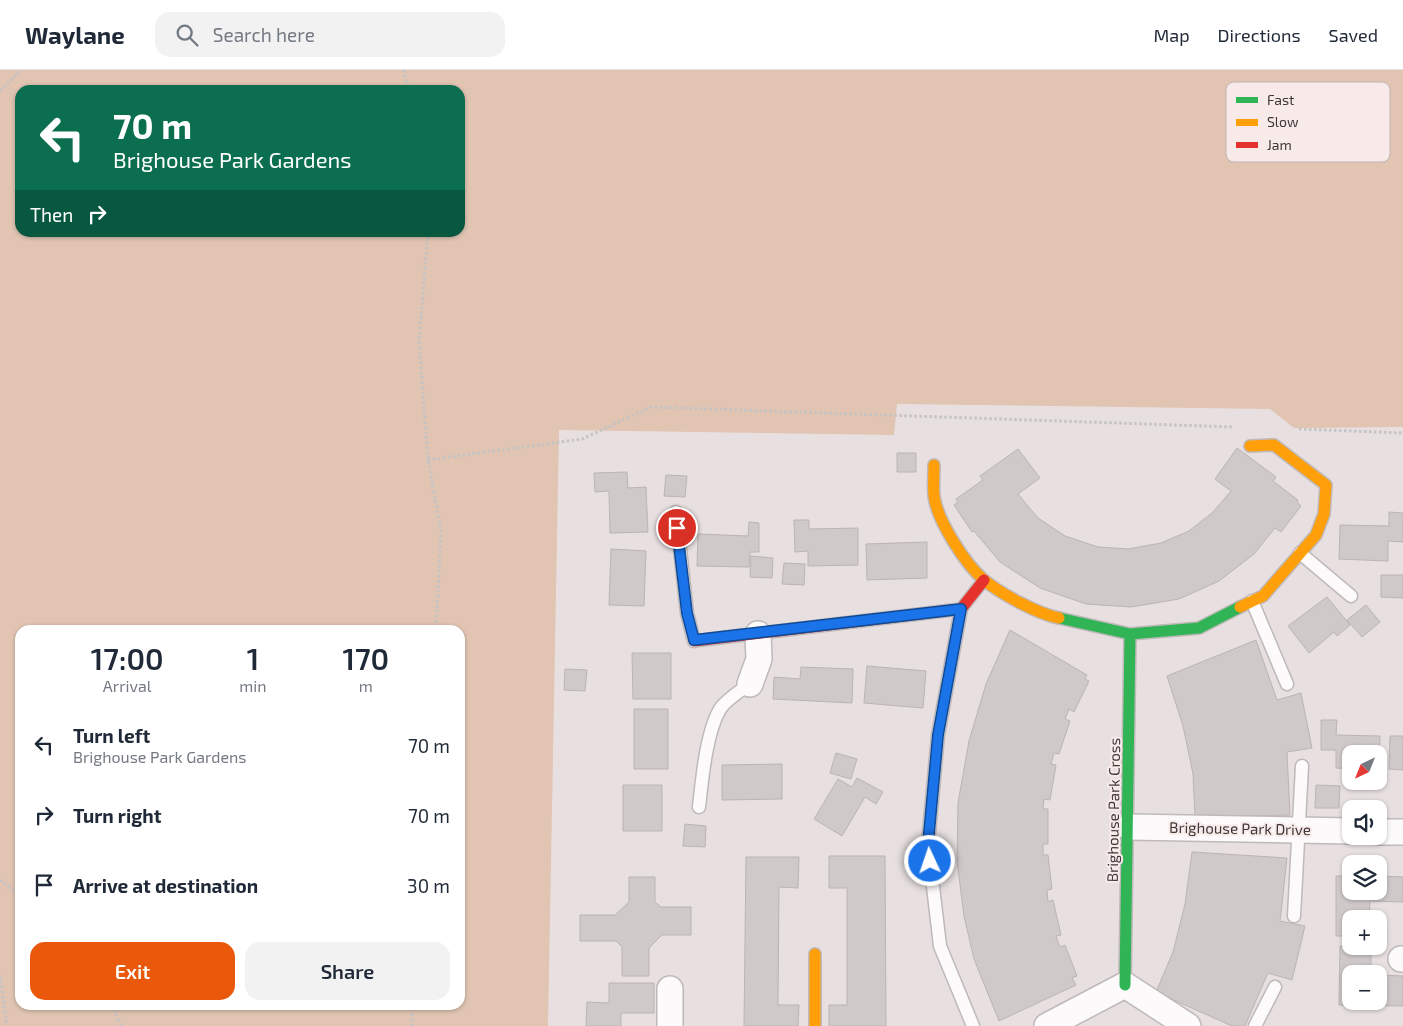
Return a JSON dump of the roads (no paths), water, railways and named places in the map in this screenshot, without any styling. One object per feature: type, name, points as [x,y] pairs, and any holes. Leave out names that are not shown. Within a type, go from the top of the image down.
[{"type":"street","points":[[934,465],[934,496],[940,517],[956,546],[984,580],[1043,615],[1130,634],[1199,628],[1263,596],[1316,535],[1322,521],[1326,485],[1274,445],[1250,446]]},
{"type":"street","points":[[694,640],[961,609],[984,580]]},
{"type":"street","points":[[750,684],[758,659],[758,634]]},
{"type":"street","name":"Brighouse Park Cross","points":[[1125,985],[1130,827],[1130,634]]},
{"type":"street","name":"Brighouse Park Drive","points":[[1130,827],[1342,831]]},
{"type":"street","points":[[1387,832],[1403,832]]},
{"type":"street","points":[[815,954],[815,1026]]},
{"type":"street","points":[[1046,1026],[1125,985],[1188,1026]]},
{"type":"street","points":[[670,989],[670,1026]]},
{"type":"lane","points":[[676,512],[687,613],[694,640]]},
{"type":"lane","points":[[1300,553],[1351,596]]},
{"type":"lane","points":[[1252,601],[1287,684]]},
{"type":"lane","points":[[961,609],[938,735],[928,844],[940,946],[973,1026]]},
{"type":"lane","points":[[698,808],[706,750],[720,709],[736,693],[750,684]]},
{"type":"lane","points":[[1294,916],[1302,766]]},
{"type":"lane","points":[[1255,1026],[1276,987]]}]
